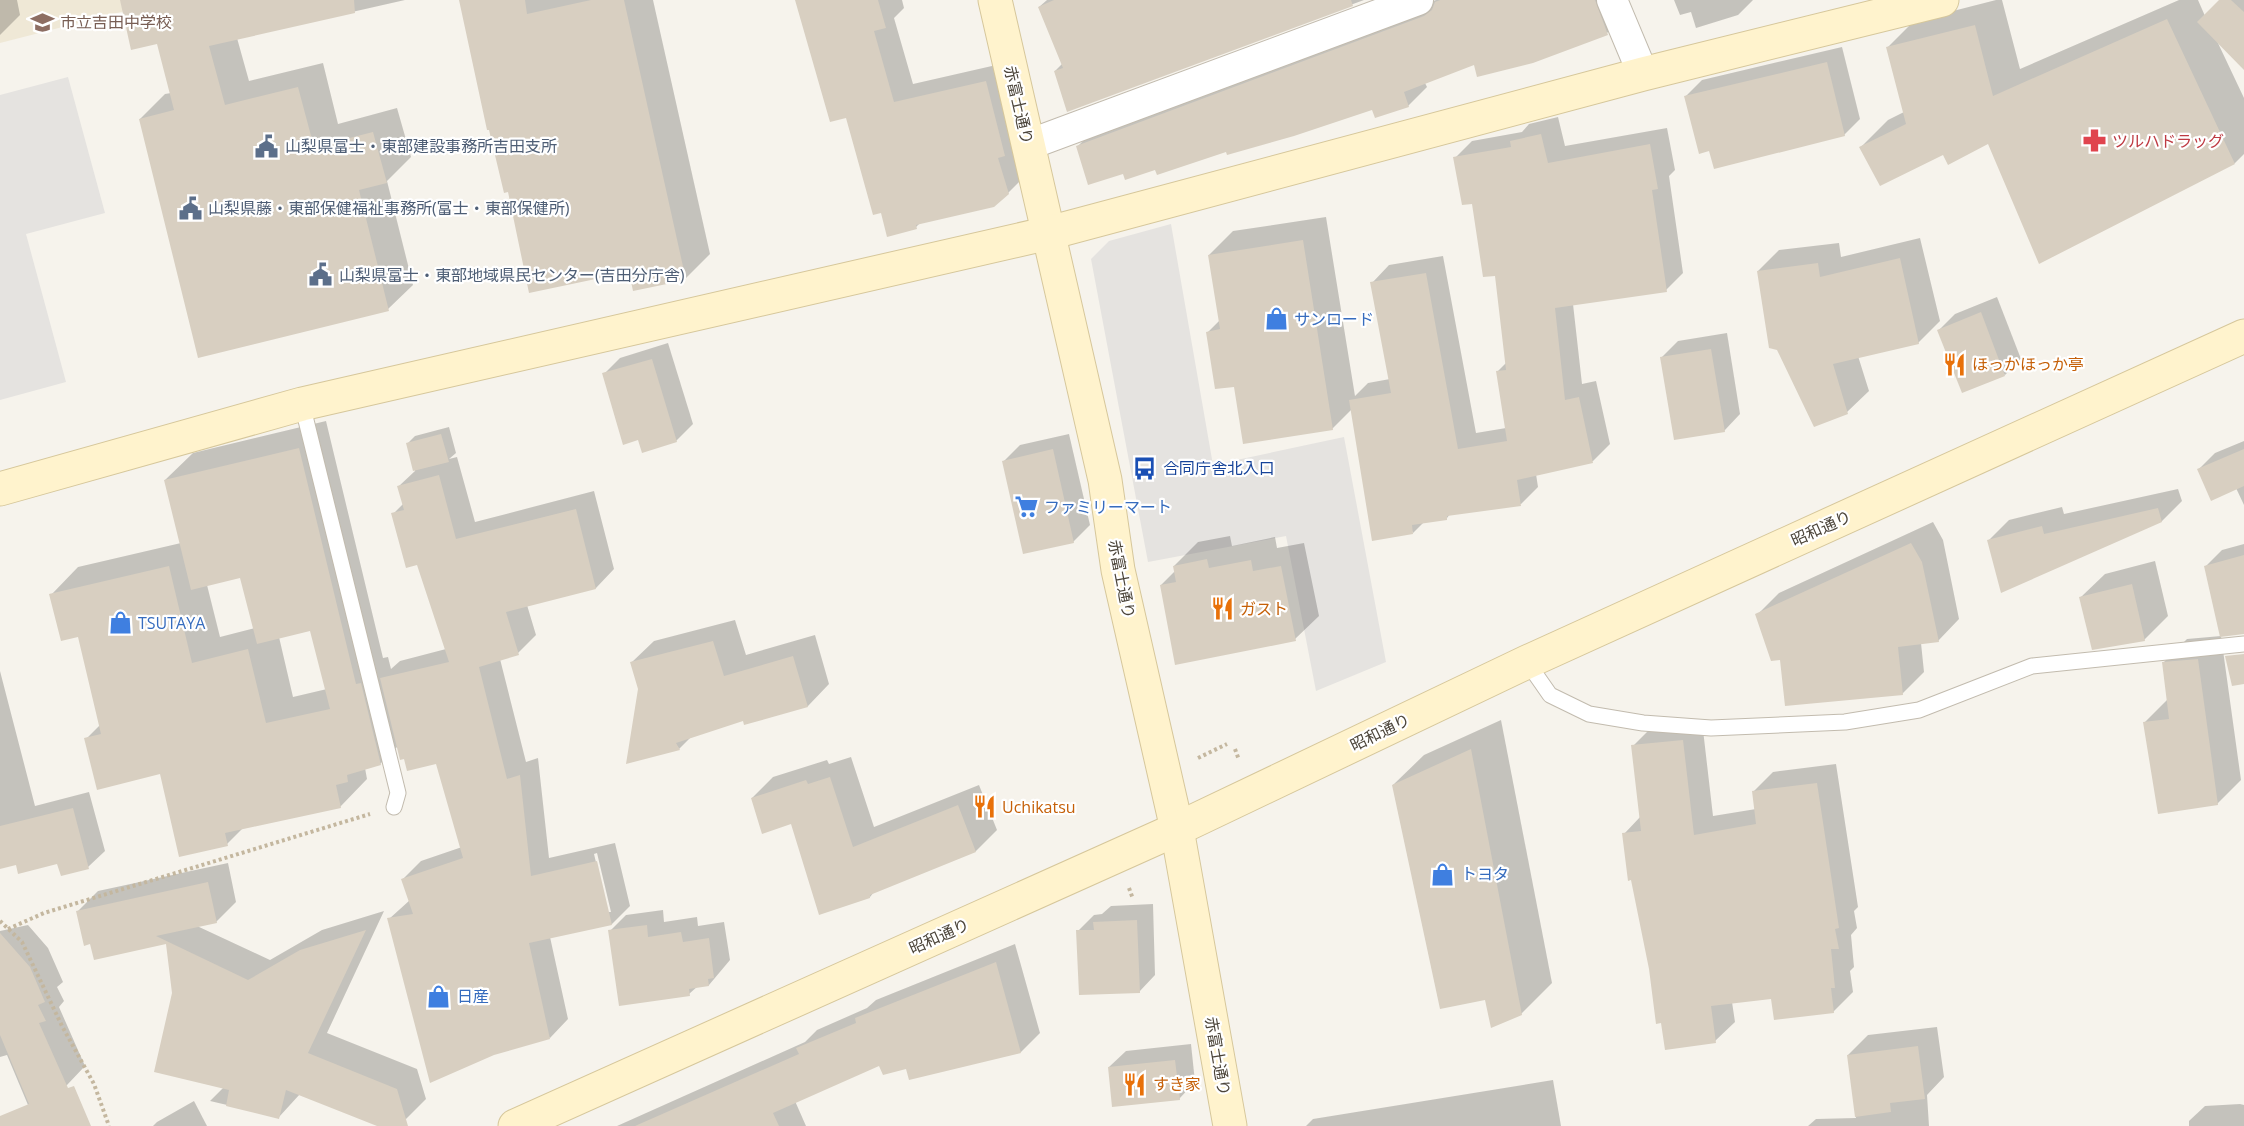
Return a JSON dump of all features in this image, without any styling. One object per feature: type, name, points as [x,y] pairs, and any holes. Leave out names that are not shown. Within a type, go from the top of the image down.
[{"type":"street","name":"赤富士通り","points":[[995,0],[1105,480],[1118,570],[1177,829],[1230,1126]]},
{"type":"street","points":[[1028,145],[1418,0]]},
{"type":"street","points":[[1612,0],[1643,74]]},
{"type":"street","points":[[0,489],[302,404],[1049,233],[1643,74],[1942,0]]},
{"type":"street","name":"昭和通り","points":[[515,1126],[1177,829],[1527,662],[2244,336]]},
{"type":"lane","points":[[302,404],[398,793],[394,807]]},
{"type":"lane","points":[[1527,662],[1550,695],[1589,714],[1643,723],[1711,728],[1845,722],[1919,710],[2032,666],[2244,644]]},
{"type":"path","points":[[9,929],[44,913],[184,868],[394,807]]},
{"type":"path","points":[[0,921],[22,942],[62,1026],[94,1084],[109,1126]]},
{"type":"shaded area","name":"市立吉田中学校","points":[[0,0],[168,0],[0,43]]},
{"type":"shaded area","points":[[68,77],[105,213],[26,234],[66,382],[0,400],[0,95]]},
{"type":"shaded area","points":[[1171,224],[1213,465],[1344,437],[1386,662],[1316,691],[1286,536],[1148,562],[1091,259],[1109,241]]},
{"type":"building","points":[[120,0],[354,0],[355,13],[209,46],[225,105],[298,87],[314,147],[373,132],[387,183],[359,190],[389,311],[198,358],[139,119],[174,110],[157,44],[131,50]]},
{"type":"building","points":[[459,0],[525,0],[527,14],[591,0],[624,0],[686,280],[633,291],[629,272],[529,293],[508,192],[504,193],[489,130],[487,130]]},
{"type":"building","points":[[795,0],[878,0],[886,28],[874,31],[894,102],[986,81],[1005,156],[998,158],[1009,194],[994,207],[916,225],[917,229],[887,237],[881,213],[873,215],[846,118],[830,122]]},
{"type":"building","points":[[1054,0],[1351,0],[1353,6],[1067,112],[1054,71],[1063,68],[1038,7]]},
{"type":"building","points":[[1440,0],[1595,0],[1608,35],[1533,63],[1477,77],[1474,65],[1404,92],[1409,107],[1375,118],[1372,110],[1294,136],[1227,155],[1226,152],[1157,175],[1155,170],[1125,180],[1123,174],[1088,185],[1076,146],[1424,16],[1432,10],[1435,2]]},
{"type":"building","points":[[2219,0],[2231,0],[2244,12],[2244,70],[2197,22]]},
{"type":"building","points":[[2167,19],[2235,164],[2039,264],[1988,144],[1948,165],[1943,155],[1880,186],[1859,147],[1906,124],[1886,47],[1975,25],[1993,96]]},
{"type":"building","points":[[1827,62],[1845,136],[1714,169],[1709,151],[1699,154],[1684,96]]},
{"type":"building","points":[[1541,134],[1548,163],[1650,144],[1658,189],[1652,190],[1667,292],[1555,308],[1565,400],[1579,397],[1593,463],[1517,480],[1521,506],[1447,516],[1447,520],[1412,525],[1413,534],[1372,541],[1349,400],[1391,393],[1370,282],[1426,273],[1458,449],[1507,441],[1496,371],[1506,370],[1495,276],[1483,277],[1472,204],[1462,205],[1453,157],[1511,147],[1510,141]]},
{"type":"building","points":[[1303,240],[1333,430],[1243,444],[1234,387],[1215,389],[1206,332],[1220,329],[1208,255]]},
{"type":"building","points":[[1900,258],[1919,344],[1833,364],[1848,414],[1814,427],[1777,350],[1769,348],[1757,271],[1818,263],[1820,277]]},
{"type":"building","points":[[1981,312],[2005,376],[1962,393],[1937,330]]},
{"type":"building","points":[[1711,349],[1725,432],[1674,440],[1660,357]]},
{"type":"building","points":[[652,359],[677,442],[642,453],[638,440],[623,445],[602,373]]},
{"type":"building","points":[[441,434],[449,462],[413,471],[406,443]]},
{"type":"building","points":[[299,448],[356,684],[361,683],[381,765],[347,775],[348,782],[336,785],[341,808],[225,833],[228,846],[179,857],[160,774],[97,790],[84,738],[101,734],[78,637],[61,641],[49,594],[169,566],[192,663],[248,649],[266,723],[330,709],[310,631],[257,644],[240,578],[191,590],[164,480]]},
{"type":"building","points":[[1053,449],[1074,543],[1023,554],[1002,461]]},
{"type":"building","points":[[2244,449],[2244,486],[2211,501],[2197,469]]},
{"type":"building","points":[[439,475],[456,539],[576,509],[596,589],[506,612],[519,655],[479,667],[507,779],[520,775],[531,876],[597,861],[612,925],[529,943],[550,1039],[494,1055],[430,1083],[387,918],[413,914],[401,879],[463,858],[436,764],[407,771],[404,759],[400,760],[380,678],[449,662],[417,565],[406,568],[391,513],[404,510],[397,486]]},
{"type":"building","points":[[2158,508],[2162,522],[2001,593],[1987,540],[2042,526],[2044,534]]},
{"type":"building","points":[[1911,543],[1922,562],[1939,642],[1898,647],[1903,695],[1785,706],[1780,660],[1771,661],[1755,614]]},
{"type":"building","points":[[2244,555],[2244,634],[2220,637],[2204,566]]},
{"type":"building","points":[[1207,559],[1209,568],[1251,560],[1253,571],[1281,566],[1296,641],[1175,665],[1160,585],[1176,582],[1173,566]]},
{"type":"building","points":[[2132,584],[2145,641],[2092,650],[2079,597]]},
{"type":"building","points":[[713,641],[724,676],[793,656],[808,707],[744,725],[743,721],[676,743],[680,750],[626,764],[638,689],[630,662]]},
{"type":"building","points":[[2244,654],[2244,684],[2232,686],[2225,656]]},
{"type":"building","points":[[2198,659],[2218,805],[2158,814],[2143,722],[2169,719],[2162,662]]},
{"type":"building","points":[[1683,740],[1694,835],[1756,824],[1752,791],[1817,783],[1839,928],[1835,929],[1839,949],[1831,949],[1835,988],[1831,988],[1834,1013],[1774,1020],[1771,999],[1711,1006],[1716,1043],[1665,1050],[1661,1023],[1656,1024],[1649,969],[1631,880],[1628,881],[1622,833],[1641,831],[1631,745]]},
{"type":"building","points":[[1471,749],[1522,1015],[1491,1028],[1485,1000],[1440,1009],[1392,785]]},
{"type":"building","points":[[830,777],[853,847],[958,805],[976,852],[870,895],[870,898],[819,915],[791,824],[762,834],[751,798],[806,780],[808,784]]},
{"type":"building","points":[[73,808],[89,869],[61,876],[57,864],[18,874],[16,865],[0,869],[0,826]]},
{"type":"building","points":[[208,882],[217,923],[156,936],[248,980],[300,950],[366,930],[308,1053],[397,1089],[408,1126],[377,1126],[286,1090],[279,1119],[226,1106],[229,1090],[154,1072],[172,993],[166,944],[94,960],[90,944],[84,946],[76,911]]},
{"type":"building","points":[[1137,920],[1140,993],[1079,995],[1076,930],[1094,930],[1093,922]]},
{"type":"building","points":[[647,925],[648,937],[681,932],[683,942],[709,938],[714,978],[708,979],[709,986],[689,989],[690,996],[619,1006],[608,930]]},
{"type":"building","points":[[0,933],[30,967],[45,1002],[38,1005],[46,1021],[39,1023],[68,1088],[74,1086],[91,1126],[0,1126],[0,1116],[29,1104],[0,1035]]},
{"type":"building","points":[[996,962],[1021,1053],[909,1080],[906,1069],[883,1075],[879,1066],[773,1113],[779,1126],[635,1126],[799,1054],[796,1048],[856,1023],[855,1018]]},
{"type":"building","points":[[1918,1046],[1925,1099],[1890,1103],[1891,1112],[1855,1117],[1847,1055]]},
{"type":"building","points":[[1175,1060],[1180,1100],[1112,1107],[1108,1067]]},
{"type":"place","name":"市立吉田中学校","points":[[42,22]]},
{"type":"place","name":"ツルハドラッグ","points":[[2094,141]]},
{"type":"place","name":"山梨県富士・東部建設事務所吉田支所","points":[[267,146]]},
{"type":"place","name":"山梨県藤・東部保健福祉事務所(富士・東部保健所)","points":[[190,208]]},
{"type":"place","name":"山梨県富士・東部地域県民センター(吉田分庁舎)","points":[[321,275]]},
{"type":"place","name":"サンロード","points":[[1276,319]]},
{"type":"place","name":"ほっかほっか亭","points":[[1954,364]]},
{"type":"place","name":"合同庁舎北入口","points":[[1145,468]]},
{"type":"place","name":"ファミリーマート","points":[[1026,507]]},
{"type":"place","name":"ガスト","points":[[1222,609]]},
{"type":"place","name":"TSUTAYA","points":[[120,623]]},
{"type":"place","name":"Uchikatsu","points":[[984,807]]},
{"type":"place","name":"トヨタ","points":[[1443,874]]},
{"type":"place","name":"日産","points":[[439,996]]},
{"type":"place","name":"すき家","points":[[1135,1084]]}]
